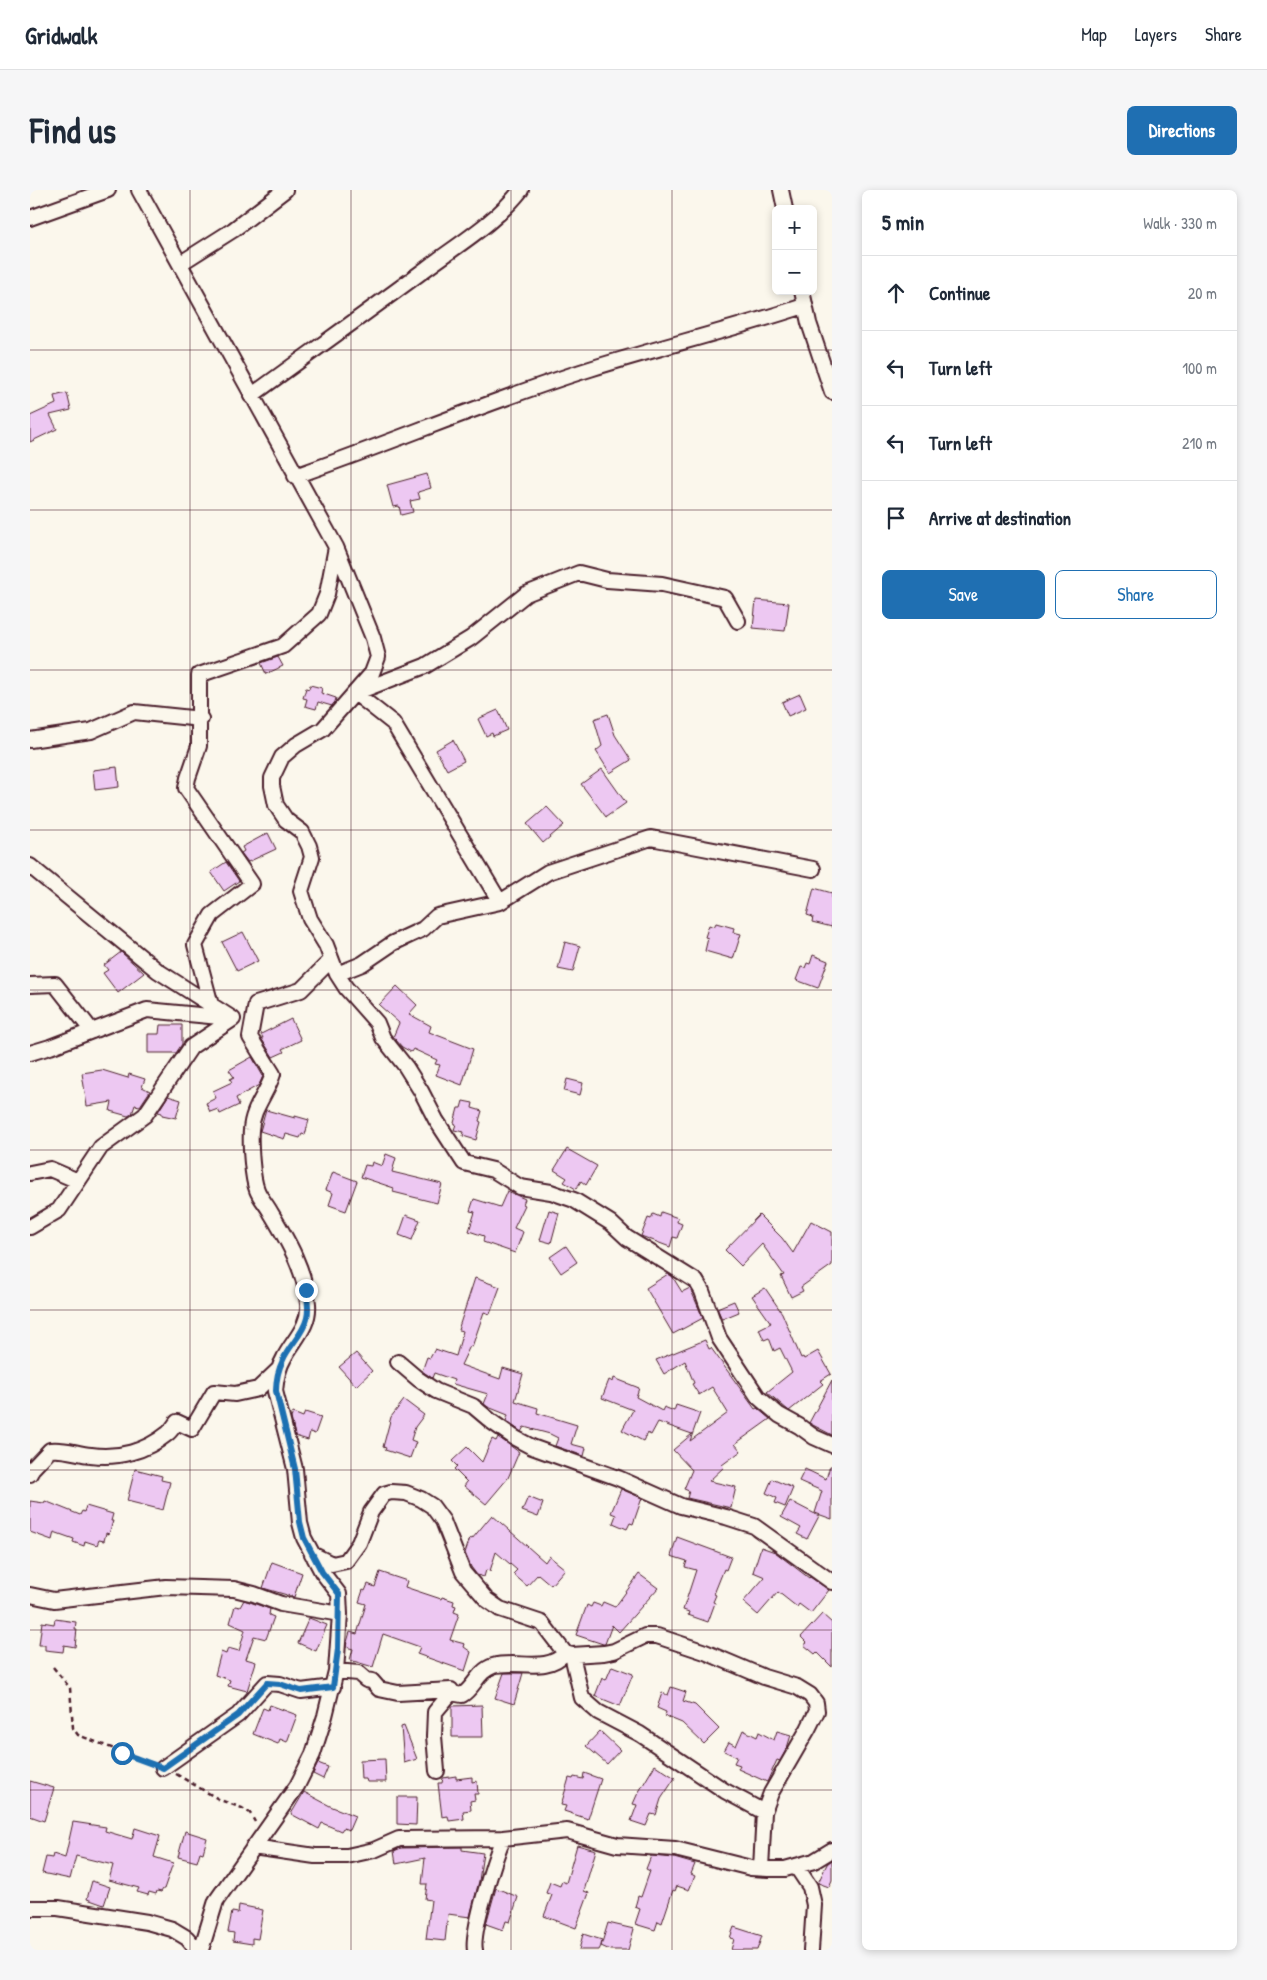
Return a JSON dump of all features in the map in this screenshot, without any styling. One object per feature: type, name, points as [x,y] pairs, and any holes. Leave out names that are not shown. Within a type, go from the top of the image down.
[{"type":"street","points":[[30,218],[108,190]]},
{"type":"street","points":[[139,190],[181,263],[251,396],[336,548],[373,638],[378,657],[372,673],[323,730],[282,757],[272,778],[276,805],[286,820],[302,832],[309,846],[312,857],[301,892],[310,919],[326,945],[337,974],[346,988],[377,1023],[383,1038],[406,1067],[436,1120],[464,1163],[494,1170],[520,1187],[551,1192],[574,1200],[611,1223],[627,1238],[691,1277],[702,1291],[719,1338],[758,1397],[780,1415],[814,1437],[832,1445]]},
{"type":"street","points":[[181,263],[233,230],[285,190]]},
{"type":"street","points":[[251,396],[345,326],[387,299],[488,223],[521,190]]},
{"type":"street","points":[[781,190],[784,205]]},
{"type":"street","points":[[803,295],[804,306],[832,392]]},
{"type":"street","points":[[295,476],[398,439],[448,418],[590,369],[737,328],[804,306]]},
{"type":"street","points":[[211,1004],[195,945],[212,915],[252,884],[186,788],[200,746],[199,675],[283,646],[319,614],[327,594],[336,548]]},
{"type":"street","points":[[355,693],[425,666],[471,638],[526,594],[579,573],[607,580],[662,584],[724,598],[738,621]]},
{"type":"street","points":[[355,693],[393,723],[500,902]]},
{"type":"street","points":[[30,740],[91,731],[134,712],[201,719]]},
{"type":"street","points":[[337,974],[362,964],[392,943],[423,930],[437,916],[500,902],[548,872],[651,838],[813,869]]},
{"type":"street","points":[[30,866],[158,971],[233,1018]]},
{"type":"street","points":[[30,1908],[58,1908],[146,1922],[172,1929],[187,1938],[199,1950],[216,1901],[297,1786],[313,1754],[333,1687],[336,1670],[340,1614],[339,1594],[322,1572],[304,1538],[300,1522],[295,1469],[276,1396],[276,1380],[283,1359],[302,1332],[308,1306],[301,1270],[254,1181],[251,1130],[256,1108],[273,1074],[250,1037],[256,1004],[301,990],[331,960]]},
{"type":"street","points":[[30,985],[55,984],[92,1031]]},
{"type":"street","points":[[30,1053],[147,1010],[233,1018]]},
{"type":"street","points":[[30,1227],[59,1210],[102,1146],[145,1115],[191,1047],[233,1018]]},
{"type":"street","points":[[30,1173],[50,1169],[78,1182]]},
{"type":"street","points":[[398,1362],[418,1379],[436,1390],[473,1406],[515,1438],[532,1447],[618,1478],[681,1506],[754,1526],[832,1582]]},
{"type":"street","points":[[30,1474],[32,1469],[50,1450],[69,1450],[92,1455],[123,1455],[151,1445],[168,1434],[178,1422],[192,1429],[214,1392],[235,1394],[258,1389],[280,1368]]},
{"type":"street","points":[[311,1554],[332,1564],[346,1561],[359,1543],[371,1512],[384,1494],[391,1492],[406,1493],[420,1499],[432,1506],[443,1521],[463,1572],[486,1600],[500,1608],[542,1623],[569,1654],[582,1698],[598,1712],[640,1734],[725,1791],[764,1812]]},
{"type":"street","points":[[30,1595],[54,1600],[166,1587],[234,1589],[281,1604],[340,1614]]},
{"type":"street","points":[[336,1670],[358,1673],[366,1680],[372,1681],[379,1689],[398,1693],[451,1690],[451,1693],[462,1696],[480,1675],[494,1666],[545,1664],[569,1654],[614,1651],[645,1636],[657,1636],[705,1652],[764,1677],[797,1687],[810,1695],[816,1703],[817,1711],[771,1793],[764,1812],[761,1868]]},
{"type":"street","points":[[163,1768],[238,1715],[267,1683],[280,1684],[301,1691],[333,1687]]},
{"type":"street","points":[[437,1771],[434,1736],[435,1712],[451,1693]]},
{"type":"street","points":[[253,1847],[315,1856],[347,1856],[374,1850],[399,1839],[503,1838],[567,1832],[617,1845],[674,1849],[761,1868],[785,1869],[814,1861],[832,1850]]},
{"type":"street","points":[[475,1950],[480,1916],[494,1860],[503,1838]]},
{"type":"street","points":[[796,1866],[810,1886],[814,1905],[812,1950]]},
{"type":"path","points":[[53,1666],[70,1688],[73,1728],[78,1736],[163,1768],[220,1800],[250,1813],[263,1834]]},
{"type":"building","points":[[67,393],[71,410],[50,415],[57,429],[30,442],[30,416],[56,404],[54,396]]},
{"type":"building","points":[[427,474],[431,488],[418,492],[420,499],[410,501],[413,512],[401,515],[399,506],[393,507],[387,485]]},
{"type":"building","points":[[756,600],[789,603],[785,631],[753,628]]},
{"type":"building","points":[[278,657],[283,666],[266,674],[261,663]]},
{"type":"building","points":[[310,685],[322,688],[321,693],[336,698],[332,706],[318,702],[316,709],[305,706],[307,699],[303,698],[306,688],[309,689]]},
{"type":"building","points":[[800,694],[806,708],[788,716],[782,702]]},
{"type":"building","points":[[498,710],[507,730],[493,736],[492,733],[486,736],[478,719]]},
{"type":"building","points":[[608,714],[615,735],[631,760],[610,773],[596,751],[602,746],[594,719]]},
{"type":"building","points":[[453,740],[464,761],[447,770],[436,750]]},
{"type":"building","points":[[117,767],[119,787],[95,790],[93,770]]},
{"type":"building","points":[[602,769],[626,803],[606,817],[581,784]]},
{"type":"building","points":[[547,807],[564,825],[543,843],[527,824]]},
{"type":"building","points":[[268,833],[276,849],[248,862],[241,853],[244,851],[242,847]]},
{"type":"building","points":[[226,862],[239,881],[224,891],[211,872]]},
{"type":"building","points":[[814,888],[832,893],[832,927],[812,922],[813,917],[807,915]]},
{"type":"building","points":[[716,923],[734,928],[733,932],[741,934],[733,959],[705,951],[708,938],[705,937],[709,925],[714,927]]},
{"type":"building","points":[[243,932],[258,961],[237,971],[222,942]]},
{"type":"building","points":[[565,942],[580,946],[573,972],[558,969]]},
{"type":"building","points":[[121,952],[144,973],[118,993],[103,973],[108,970],[104,965]]},
{"type":"building","points":[[813,955],[828,961],[818,988],[796,980],[801,967],[805,968],[807,963],[810,964]]},
{"type":"building","points":[[397,986],[417,1005],[409,1014],[431,1026],[429,1032],[473,1049],[462,1085],[436,1075],[440,1065],[435,1064],[437,1060],[413,1049],[411,1052],[402,1047],[397,1039],[393,1037],[399,1023],[379,1005]]},
{"type":"building","points":[[291,1019],[301,1040],[282,1049],[284,1052],[273,1057],[261,1038],[263,1038],[261,1034]]},
{"type":"building","points":[[160,1025],[182,1025],[182,1044],[176,1053],[148,1053],[148,1034],[159,1034]]},
{"type":"building","points":[[252,1057],[263,1076],[259,1085],[236,1098],[239,1105],[220,1114],[218,1109],[210,1112],[206,1103],[216,1098],[213,1091],[232,1082],[230,1079],[234,1077],[229,1070]]},
{"type":"building","points":[[102,1070],[128,1078],[129,1074],[145,1079],[142,1087],[150,1091],[140,1106],[135,1105],[132,1114],[128,1116],[110,1111],[112,1102],[87,1106],[82,1073]]},
{"type":"building","points":[[567,1079],[583,1083],[580,1095],[564,1091]]},
{"type":"building","points":[[168,1096],[181,1100],[176,1118],[162,1115],[162,1113],[158,1112]]},
{"type":"building","points":[[463,1101],[473,1103],[472,1108],[482,1111],[476,1140],[463,1136],[464,1132],[454,1130],[458,1108],[461,1108]]},
{"type":"building","points":[[266,1110],[309,1120],[305,1135],[302,1134],[300,1138],[286,1134],[284,1139],[260,1131]]},
{"type":"building","points":[[567,1149],[597,1166],[586,1185],[581,1181],[576,1189],[564,1182],[567,1178],[554,1170]]},
{"type":"building","points":[[386,1154],[396,1158],[392,1172],[442,1184],[437,1203],[393,1192],[394,1188],[361,1177],[365,1165],[371,1166],[372,1162],[382,1166]]},
{"type":"building","points":[[333,1172],[357,1181],[346,1211],[329,1205],[333,1193],[326,1190]]},
{"type":"building","points":[[507,1191],[525,1199],[523,1204],[525,1205],[514,1228],[523,1232],[515,1253],[483,1242],[484,1236],[469,1231],[475,1212],[470,1211],[474,1199],[500,1207]]},
{"type":"building","points":[[549,1210],[559,1213],[551,1243],[540,1240]]},
{"type":"building","points":[[661,1212],[678,1218],[677,1222],[682,1224],[677,1238],[673,1237],[670,1247],[641,1236],[648,1218],[651,1219],[653,1214],[660,1217]]},
{"type":"building","points":[[406,1215],[420,1220],[412,1240],[399,1235]]},
{"type":"building","points":[[759,1215],[782,1238],[793,1253],[811,1221],[832,1232],[832,1265],[801,1287],[803,1291],[791,1297],[781,1276],[784,1275],[762,1244],[741,1266],[725,1250]]},
{"type":"building","points":[[566,1246],[577,1262],[561,1273],[550,1257]]},
{"type":"building","points":[[668,1274],[672,1276],[682,1292],[690,1288],[703,1318],[673,1334],[646,1288]]},
{"type":"building","points":[[475,1278],[500,1287],[490,1314],[484,1312],[472,1347],[470,1346],[461,1365],[500,1379],[503,1368],[523,1374],[515,1401],[538,1408],[537,1413],[577,1425],[571,1444],[586,1448],[584,1456],[555,1446],[558,1438],[550,1434],[524,1427],[521,1432],[506,1421],[508,1415],[484,1404],[488,1394],[453,1384],[454,1380],[434,1373],[432,1378],[422,1371],[427,1357],[430,1358],[435,1349],[456,1356],[463,1331],[458,1330]]},
{"type":"building","points":[[765,1288],[782,1313],[801,1358],[803,1357],[804,1359],[818,1351],[831,1374],[820,1381],[823,1384],[789,1411],[767,1392],[792,1372],[780,1348],[774,1351],[769,1338],[764,1340],[759,1329],[771,1323],[752,1296]]},
{"type":"building","points":[[734,1301],[739,1312],[722,1319],[717,1308]]},
{"type":"building","points":[[705,1340],[709,1349],[711,1348],[755,1409],[757,1408],[770,1419],[735,1444],[741,1451],[722,1465],[724,1467],[709,1481],[736,1487],[731,1508],[687,1498],[689,1491],[684,1489],[692,1470],[673,1450],[692,1434],[658,1422],[651,1435],[647,1433],[643,1441],[622,1430],[633,1410],[602,1398],[609,1380],[613,1382],[614,1378],[639,1388],[636,1397],[662,1411],[664,1407],[674,1411],[676,1405],[700,1413],[690,1441],[728,1413],[712,1387],[699,1395],[692,1384],[694,1383],[685,1361],[664,1374],[656,1360]]},
{"type":"building","points":[[356,1353],[372,1371],[356,1386],[339,1367]]},
{"type":"building","points":[[832,1380],[832,1435],[809,1423]]},
{"type":"building","points":[[404,1400],[424,1415],[415,1427],[411,1440],[416,1442],[410,1458],[385,1450],[386,1448],[383,1447],[391,1417]]},
{"type":"building","points":[[305,1412],[321,1417],[315,1434],[310,1432],[308,1440],[295,1436],[291,1418],[293,1413],[303,1417]]},
{"type":"building","points":[[498,1437],[519,1452],[508,1478],[486,1504],[464,1486],[467,1482],[454,1469],[457,1466],[452,1461],[467,1447],[482,1462],[492,1439],[496,1441]]},
{"type":"building","points":[[830,1466],[832,1466],[832,1519],[815,1513],[822,1491],[799,1481],[805,1469],[826,1479]]},
{"type":"building","points":[[135,1469],[162,1476],[161,1480],[170,1482],[163,1510],[127,1501]]},
{"type":"building","points":[[772,1479],[793,1488],[785,1507],[775,1503],[777,1498],[766,1493]]},
{"type":"building","points":[[621,1489],[642,1498],[633,1524],[630,1523],[627,1529],[613,1523],[616,1515],[611,1513]]},
{"type":"building","points":[[528,1497],[543,1503],[538,1517],[522,1511]]},
{"type":"building","points":[[30,1501],[44,1503],[45,1501],[80,1515],[82,1511],[84,1512],[86,1506],[113,1514],[109,1534],[106,1533],[104,1541],[99,1540],[97,1545],[85,1541],[84,1546],[73,1542],[74,1539],[54,1532],[52,1540],[30,1532]]},
{"type":"building","points":[[790,1501],[819,1516],[807,1539],[797,1534],[801,1528],[781,1517]]},
{"type":"building","points":[[492,1515],[545,1562],[549,1556],[565,1569],[551,1585],[538,1574],[527,1586],[513,1574],[517,1570],[496,1552],[490,1571],[486,1570],[484,1577],[477,1575],[465,1553],[470,1538],[472,1539]]},
{"type":"building","points":[[677,1537],[731,1557],[714,1594],[716,1595],[713,1602],[715,1603],[708,1622],[688,1615],[689,1612],[683,1610],[696,1570],[685,1567],[687,1561],[671,1556]]},
{"type":"building","points":[[761,1547],[775,1552],[809,1578],[829,1590],[811,1613],[799,1604],[797,1607],[778,1592],[758,1615],[743,1602],[765,1577],[753,1572]]},
{"type":"building","points":[[272,1562],[302,1573],[294,1597],[263,1588]]},
{"type":"building","points":[[380,1572],[407,1581],[405,1587],[441,1599],[442,1597],[454,1601],[453,1605],[456,1606],[454,1612],[459,1614],[450,1640],[465,1644],[464,1647],[471,1652],[465,1671],[417,1654],[420,1647],[383,1634],[373,1667],[350,1660],[353,1649],[346,1647],[350,1632],[357,1634],[366,1604],[359,1602],[363,1590],[365,1591],[368,1584],[375,1587]]},
{"type":"building","points":[[639,1574],[658,1588],[619,1632],[612,1625],[605,1644],[576,1635],[587,1605],[591,1607],[593,1603],[601,1606],[603,1602],[615,1607]]},
{"type":"building","points":[[244,1600],[270,1609],[269,1615],[274,1617],[266,1639],[254,1636],[246,1659],[256,1662],[247,1691],[228,1686],[230,1680],[215,1675],[221,1652],[226,1654],[228,1648],[239,1651],[245,1630],[230,1623],[235,1606],[240,1607]]},
{"type":"building","points":[[822,1614],[832,1623],[832,1667],[817,1652],[815,1654],[804,1645],[807,1643],[801,1637]]},
{"type":"building","points":[[309,1618],[327,1625],[316,1651],[298,1643]]},
{"type":"building","points":[[55,1619],[76,1622],[75,1647],[64,1645],[63,1652],[45,1650],[45,1645],[39,1645],[42,1622],[54,1624]]},
{"type":"building","points":[[612,1666],[633,1674],[620,1706],[595,1696],[602,1678],[606,1680]]},
{"type":"building","points":[[504,1673],[523,1673],[514,1704],[495,1698]]},
{"type":"building","points":[[671,1687],[686,1692],[683,1701],[695,1705],[719,1729],[704,1744],[682,1723],[665,1716],[666,1712],[657,1708],[662,1693],[668,1695]]},
{"type":"building","points":[[270,1705],[297,1715],[287,1742],[280,1739],[278,1744],[253,1734],[263,1708],[268,1710]]},
{"type":"building","points":[[482,1705],[483,1737],[452,1737],[452,1706]]},
{"type":"building","points":[[404,1726],[417,1759],[404,1763],[401,1727]]},
{"type":"building","points":[[743,1730],[757,1737],[759,1732],[774,1740],[777,1731],[791,1735],[787,1748],[780,1761],[777,1760],[767,1782],[738,1769],[740,1765],[734,1763],[737,1757],[724,1751],[729,1742],[736,1746]]},
{"type":"building","points":[[600,1731],[620,1750],[607,1764],[586,1746]]},
{"type":"building","points":[[385,1759],[386,1782],[367,1782],[366,1779],[361,1779],[360,1760]]},
{"type":"building","points":[[318,1763],[328,1767],[323,1779],[313,1774]]},
{"type":"building","points":[[655,1765],[675,1778],[661,1799],[656,1815],[651,1814],[646,1826],[631,1821],[637,1805],[633,1804]]},
{"type":"building","points":[[584,1773],[601,1779],[588,1819],[564,1811],[566,1806],[561,1805],[569,1778],[583,1779]]},
{"type":"building","points":[[456,1776],[456,1779],[472,1777],[472,1782],[477,1781],[478,1794],[474,1794],[475,1800],[470,1801],[471,1810],[463,1811],[464,1819],[449,1821],[448,1816],[442,1817],[438,1783],[442,1783],[443,1778]]},
{"type":"building","points":[[30,1781],[54,1788],[44,1821],[30,1816]]},
{"type":"building","points":[[304,1792],[330,1806],[355,1816],[349,1830],[343,1828],[341,1831],[322,1823],[319,1829],[291,1814]]},
{"type":"building","points":[[397,1797],[417,1797],[416,1825],[397,1824]]},
{"type":"building","points":[[73,1822],[106,1827],[105,1831],[132,1839],[135,1828],[160,1836],[154,1857],[173,1863],[164,1889],[161,1892],[157,1891],[156,1894],[149,1892],[148,1895],[137,1892],[139,1888],[109,1880],[113,1865],[76,1856],[70,1879],[42,1873],[46,1857],[52,1858],[53,1854],[65,1858]]},
{"type":"building","points":[[185,1831],[207,1838],[203,1853],[200,1852],[197,1862],[178,1857]]},
{"type":"building","points":[[577,1845],[596,1850],[584,1891],[589,1893],[576,1928],[544,1916],[552,1895],[546,1893],[550,1882],[560,1886],[562,1881],[566,1883]]},
{"type":"building","points":[[462,1847],[462,1850],[483,1853],[479,1881],[470,1917],[448,1914],[445,1941],[426,1939],[431,1900],[425,1899],[427,1884],[422,1884],[425,1858],[396,1864],[394,1851],[401,1848]]},
{"type":"building","points":[[651,1856],[674,1858],[695,1864],[691,1874],[695,1876],[689,1890],[677,1886],[675,1891],[673,1890],[662,1923],[658,1921],[655,1930],[635,1924],[640,1909],[635,1907],[638,1896],[641,1897],[650,1871],[646,1869]]},
{"type":"building","points":[[832,1860],[832,1880],[829,1887],[818,1883],[827,1864]]},
{"type":"building","points":[[92,1881],[110,1887],[104,1905],[87,1899]]},
{"type":"building","points":[[496,1888],[518,1897],[510,1922],[506,1921],[503,1930],[486,1924]]},
{"type":"building","points":[[239,1905],[263,1910],[258,1939],[252,1938],[252,1944],[233,1941],[234,1933],[228,1932],[232,1912],[238,1913]]},
{"type":"building","points":[[608,1923],[634,1929],[628,1950],[610,1950],[601,1946]]},
{"type":"building","points":[[734,1927],[762,1936],[757,1950],[731,1950],[734,1939],[730,1938]]},
{"type":"building","points":[[583,1934],[602,1940],[599,1950],[579,1950]]},
{"type":"route","points":[[122,1753],[163,1768],[238,1715],[267,1683],[280,1684],[301,1691],[333,1687],[338,1649],[339,1594],[322,1572],[304,1538],[300,1522],[295,1469],[284,1431],[276,1391],[276,1380],[283,1359],[302,1332],[306,1319],[308,1306],[306,1290]]}]
